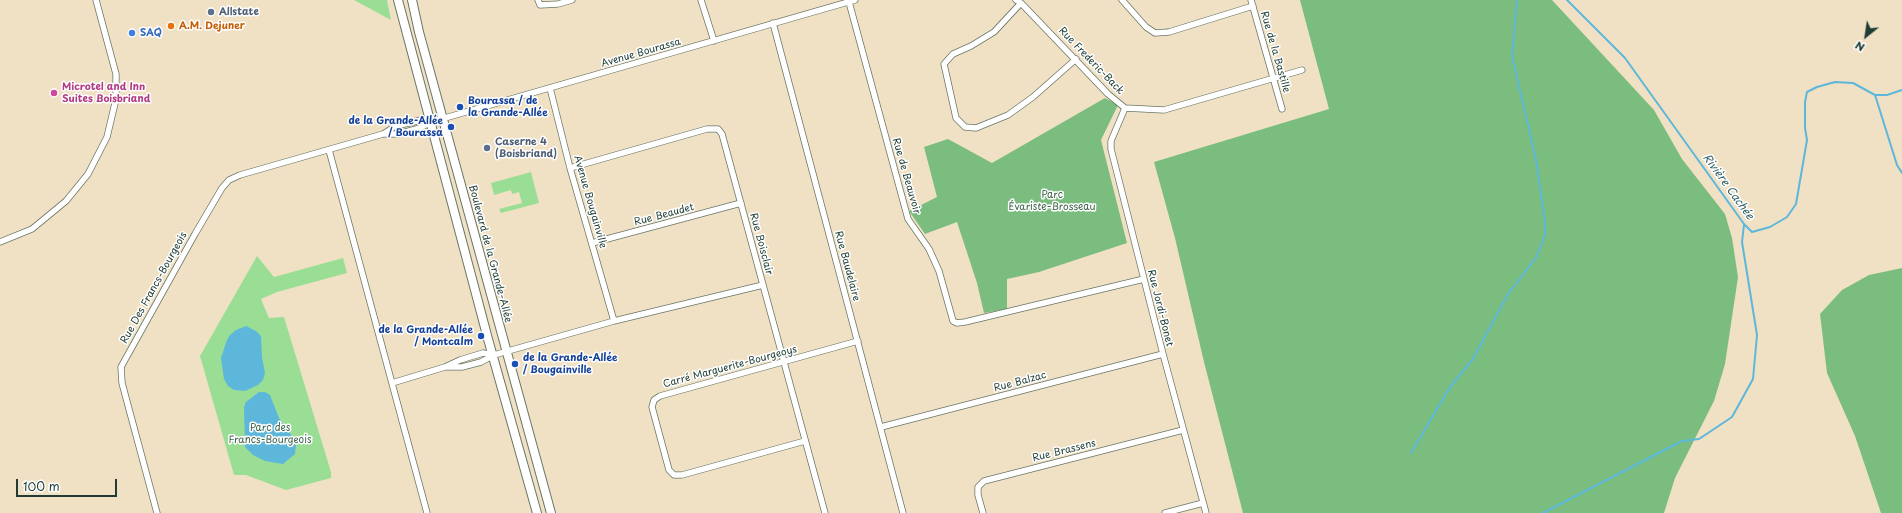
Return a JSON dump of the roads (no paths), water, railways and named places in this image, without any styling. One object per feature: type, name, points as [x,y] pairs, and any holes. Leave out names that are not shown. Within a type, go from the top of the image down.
[{"type":"street","points":[[0,242],[32,228],[66,202],[88,174],[107,137],[115,105],[116,74],[96,0]]},
{"type":"street","points":[[398,0],[536,513]]},
{"type":"street","name":"Boulevard de la Grande-Allée","points":[[412,0],[419,32],[551,513]]},
{"type":"street","points":[[539,2],[558,4],[572,0]]},
{"type":"street","points":[[701,0],[714,42]]},
{"type":"street","name":"Avenue Bourassa","points":[[431,122],[714,42],[773,23],[855,0]]},
{"type":"street","points":[[1122,0],[1146,27],[1155,33],[1169,32],[1252,3]]},
{"type":"street","points":[[1019,1],[994,32],[971,46],[953,54],[944,64],[956,118],[965,127],[976,128],[1008,115],[1033,97],[1076,59]]},
{"type":"street","name":"Rue Frederic-Back","points":[[1019,1],[1108,94],[1125,108],[1164,110],[1302,70]]},
{"type":"street","name":"Rue de Beauvoir","points":[[849,2],[908,219],[929,249],[940,270],[953,321],[957,323],[964,322],[1144,279]]},
{"type":"street","name":"Rue de la Bastille","points":[[1252,3],[1282,108]]},
{"type":"street","name":"Rue Baudelaire","points":[[773,23],[903,513]]},
{"type":"street","name":"Avenue Bougainville","points":[[550,88],[570,168],[614,321]]},
{"type":"street","name":"Rue Jordi-Bonet","points":[[1125,108],[1111,141],[1111,149],[1163,354],[1206,513]]},
{"type":"street","name":"Rue Des Francs-Bourgeois","points":[[157,513],[121,378],[121,368],[124,360],[195,234],[226,182],[240,174],[383,134],[398,134],[425,126],[431,122]]},
{"type":"street","name":"Rue Boisclair","points":[[570,168],[707,130],[718,129],[722,134],[825,513]]},
{"type":"street","points":[[329,150],[427,513]]},
{"type":"street","name":"Rue Beaudet","points":[[592,243],[741,203]]},
{"type":"street","points":[[392,383],[445,367],[460,360],[483,353],[494,355],[614,321],[763,285]]},
{"type":"street","name":"Carré Marguerite-Bourgeoys","points":[[805,440],[682,475],[674,475],[669,470],[652,407],[654,400],[660,396],[858,341]]},
{"type":"street","name":"Rue Balzac","points":[[881,427],[1163,354]]},
{"type":"street","name":"Rue Brassens","points":[[983,513],[978,495],[978,487],[984,481],[1183,430]]},
{"type":"street","points":[[1166,513],[1203,503]]},
{"type":"water","points":[[246,326],[256,331],[261,336],[262,357],[265,373],[263,380],[258,385],[245,391],[234,390],[228,386],[224,379],[221,358],[230,335],[236,330]]},
{"type":"water","points":[[259,392],[265,392],[270,395],[279,418],[294,439],[296,445],[295,454],[283,464],[265,461],[253,455],[245,447],[244,407],[246,402]]},
{"type":"waterway","points":[[1411,453],[1450,387],[1473,359],[1508,294],[1536,258],[1545,235],[1545,221],[1536,160],[1512,56],[1517,0]]},
{"type":"waterway","name":"Rivière Cachée","points":[[1567,0],[1625,58],[1744,224],[1752,232],[1770,227],[1787,217],[1796,204],[1807,140],[1805,128],[1805,102],[1807,92],[1817,87],[1835,82],[1853,83],[1875,95],[1887,95],[1902,90]]},
{"type":"waterway","points":[[1875,95],[1897,165],[1902,173]]},
{"type":"waterway","points":[[1543,513],[1682,441],[1699,439],[1732,417],[1753,379],[1757,335],[1742,242],[1744,225]]},
{"type":"place","name":"Allstate","points":[[211,12]]},
{"type":"place","name":"A.M. Dejuner","points":[[171,26]]},
{"type":"place","name":"SAQ","points":[[132,33]]},
{"type":"place","name":"Microtel and Inn Suites Boisbriand","points":[[54,93]]},
{"type":"place","name":"Bourassa / de la Grande-Allée","points":[[460,107]]},
{"type":"place","name":"de la Grande-Allée / Bourassa","points":[[451,127]]},
{"type":"place","name":"Caserne 4 (Boisbriand)","points":[[487,148]]},
{"type":"place","name":"de la Grande-Allée / Montcalm","points":[[481,336]]},
{"type":"place","name":"de la Grande-Allée / Bougainville","points":[[515,364]]},
{"type":"park label","name":"Parc Évariste-Brosseau","points":[[1052,200]]},
{"type":"park label","name":"Parc des Francs-Bourgeois","points":[[270,434]]}]
